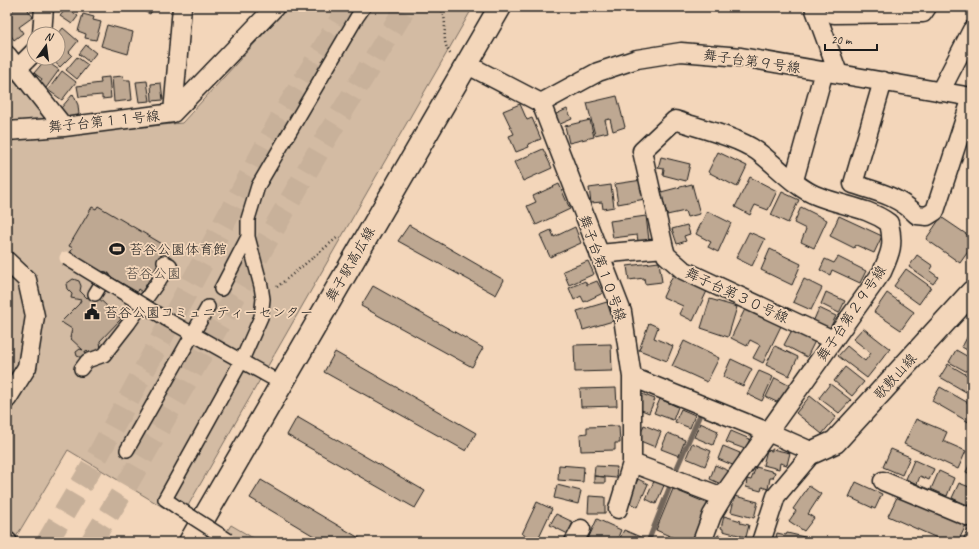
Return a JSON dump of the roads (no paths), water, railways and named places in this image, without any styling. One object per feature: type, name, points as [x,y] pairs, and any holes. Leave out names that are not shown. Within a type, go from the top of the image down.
[{"type":"street","points":[[43,26],[44,7]]},
{"type":"street","points":[[173,113],[182,7]]},
{"type":"street","name":"舞子台第１１号線","points":[[7,131],[64,127],[173,113],[275,7]]},
{"type":"street","points":[[230,541],[165,499],[242,360],[261,317],[261,286],[248,237],[248,218],[258,186],[364,7]]},
{"type":"street","name":"舞子駅高広線","points":[[190,542],[459,59],[500,7]]},
{"type":"street","points":[[794,180],[831,72],[814,7]]},
{"type":"street","points":[[834,14],[923,13],[927,7]]},
{"type":"street","points":[[940,92],[972,30]]},
{"type":"street","name":"舞子台第９号線","points":[[541,103],[598,72],[636,59],[681,52],[741,57],[972,98]]},
{"type":"street","points":[[26,56],[11,64],[64,127]]},
{"type":"street","points":[[459,59],[541,103]]},
{"type":"street","points":[[883,81],[853,184],[896,198],[906,204],[918,215],[927,216],[935,211],[972,98]]},
{"type":"street","name":"舞子台第１０号線","points":[[541,103],[622,312],[632,377],[632,463],[618,509]]},
{"type":"street","name":"舞子台第２９号線","points":[[664,248],[642,151],[675,120],[744,144],[756,151],[794,180],[802,188],[815,196],[875,213],[888,222],[892,237],[891,252],[882,272],[723,497],[712,515],[702,542]]},
{"type":"street","points":[[221,289],[248,237]]},
{"type":"street","points":[[599,254],[664,248]]},
{"type":"street","name":"舞子台第３０号線","points":[[664,248],[666,255],[683,270],[833,340]]},
{"type":"street","points":[[66,258],[166,319],[194,333],[270,377]]},
{"type":"street","points":[[7,261],[27,280],[35,316],[27,367],[7,399]]},
{"type":"street","points":[[81,369],[87,361],[104,355],[129,323],[170,265],[164,262]]},
{"type":"street","points":[[95,294],[104,280]]},
{"type":"street","name":"歌敷山線","points":[[813,452],[834,442],[972,293]]},
{"type":"street","points":[[127,450],[208,307]]},
{"type":"street","points":[[632,377],[768,432],[813,452],[776,496],[761,542]]},
{"type":"street","points":[[632,463],[723,497]]},
{"type":"street","points":[[884,480],[972,518]]},
{"type":"waterway","points":[[676,470],[699,417]]},
{"type":"waterway","points":[[648,542],[670,486]]},
{"type":"tunnel","points":[[47,542],[91,468],[280,120],[348,7]]},
{"type":"tunnel","points":[[91,542],[125,488],[326,138],[406,7]]},
{"type":"place","name":"苔谷公園体育館","points":[[117,249]]},
{"type":"place","name":"苔谷公園コミュニティーセンター","points":[[92,312]]},
{"type":"park label","name":"苔谷公園","points":[[153,273]]}]
